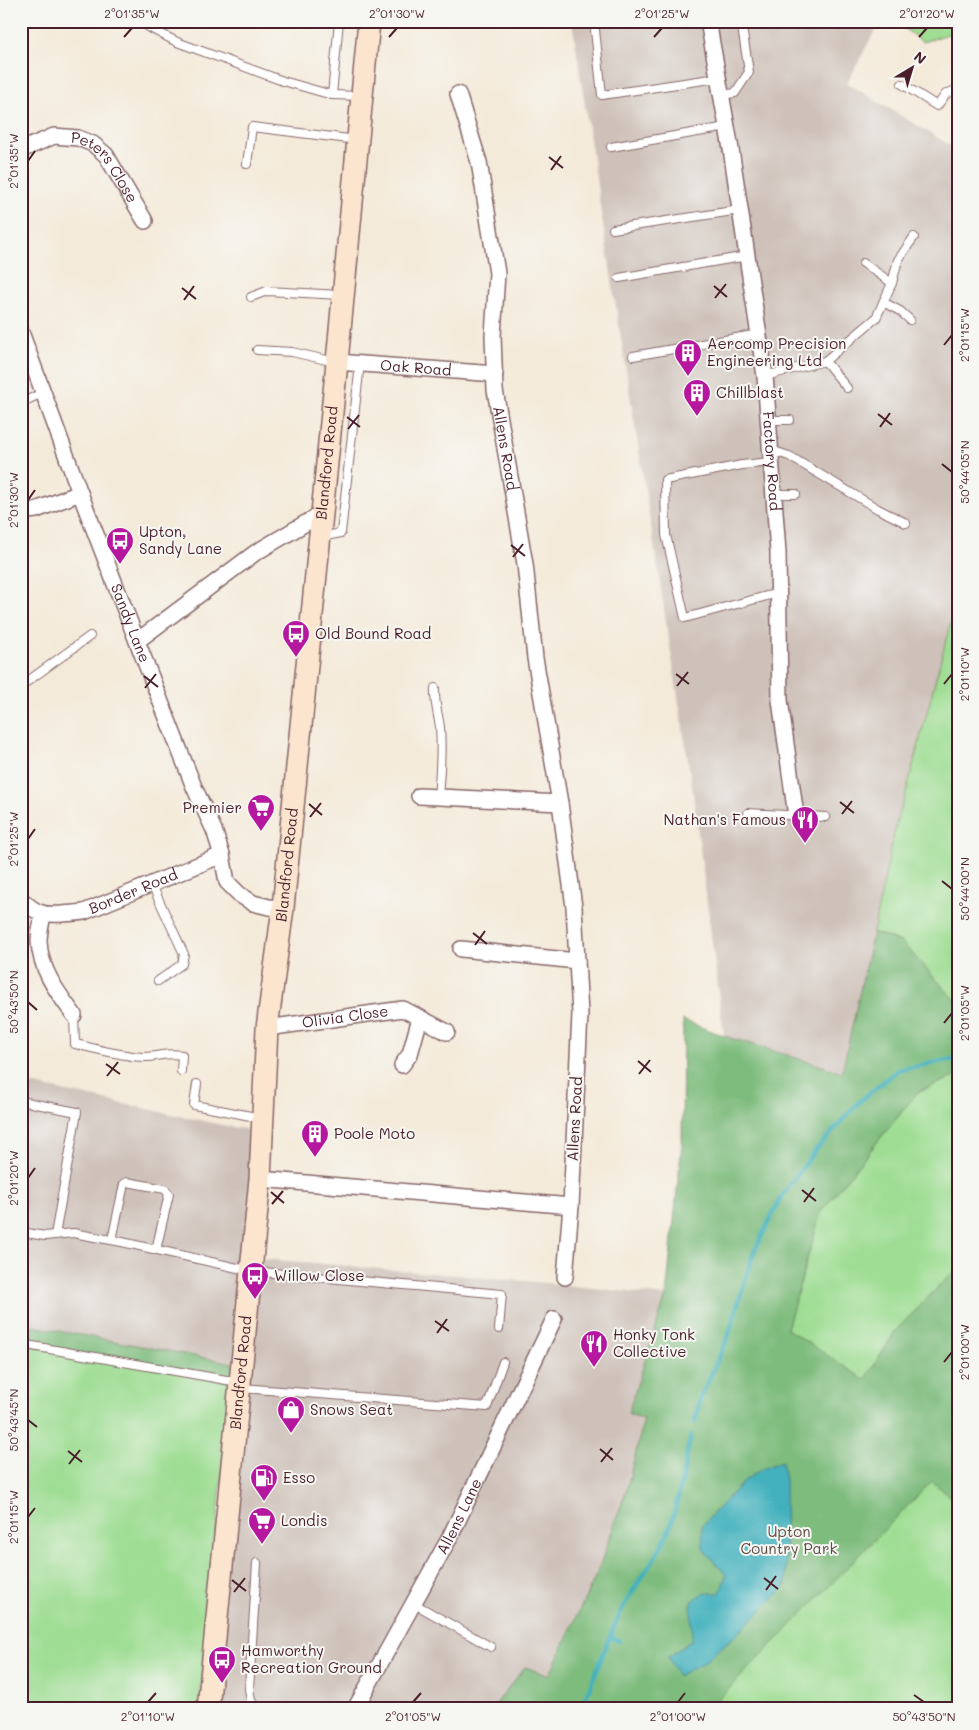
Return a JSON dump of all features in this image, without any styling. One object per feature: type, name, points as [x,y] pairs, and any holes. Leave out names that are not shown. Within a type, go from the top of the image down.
[{"type":"main road","name":"Blandford Road","points":[[208,1709],[260,1179],[268,1028],[283,908],[369,21]]},
{"type":"street","name":"Factory Road","points":[[708,21],[718,78],[728,94],[727,127],[765,376],[778,552],[780,700],[796,816]]},
{"type":"street","name":"Allens Road","points":[[458,94],[479,162],[497,273],[493,336],[495,390],[525,564],[535,658],[560,803],[574,907],[580,1014],[566,1277]]},
{"type":"street","name":"Peters Close","points":[[21,150],[54,136],[78,138],[93,144],[106,155],[145,221]]},
{"type":"street","name":"Sandy Lane","points":[[21,332],[137,641],[194,786],[214,830],[222,855],[227,882],[240,895],[253,903],[283,908]]},
{"type":"street","name":"Oak Road","points":[[337,362],[495,374]]},
{"type":"street","points":[[21,512],[36,510],[80,493]]},
{"type":"street","points":[[137,641],[255,553],[321,514]]},
{"type":"street","points":[[419,796],[560,803]]},
{"type":"street","name":"Border Road","points":[[43,914],[84,912],[222,855]]},
{"type":"street","points":[[21,899],[28,906],[43,914],[39,941],[42,958],[51,982],[74,1015]]},
{"type":"street","points":[[461,948],[577,961]]},
{"type":"street","name":"Olivia Close","points":[[268,1028],[403,1009],[447,1032]]},
{"type":"street","points":[[402,1065],[412,1049],[420,1018]]},
{"type":"street","points":[[260,1179],[571,1206]]},
{"type":"street","name":"Allens Lane","points":[[355,1709],[450,1537],[540,1364],[554,1319]]},
{"type":"lane","points":[[141,21],[176,42],[283,81],[332,94],[362,96]]},
{"type":"lane","points":[[332,94],[339,21]]},
{"type":"lane","points":[[594,21],[602,95],[718,78]]},
{"type":"lane","points":[[728,94],[749,72],[741,21]]},
{"type":"lane","points":[[902,84],[937,106],[946,94],[958,89]]},
{"type":"lane","points":[[247,164],[252,127],[358,140]]},
{"type":"lane","points":[[611,147],[727,127]]},
{"type":"lane","points":[[613,228],[740,210]]},
{"type":"lane","points":[[765,376],[825,361],[876,318],[892,283],[898,260],[914,237]]},
{"type":"lane","points":[[619,278],[747,256]]},
{"type":"lane","points":[[863,263],[892,283]]},
{"type":"lane","points":[[252,297],[267,291],[342,295]]},
{"type":"lane","points":[[883,302],[910,320]]},
{"type":"lane","points":[[633,356],[759,334]]},
{"type":"lane","points":[[257,350],[292,352],[337,362]]},
{"type":"lane","points":[[825,361],[848,388]]},
{"type":"lane","points":[[319,538],[341,533],[360,364]]},
{"type":"lane","points":[[21,403],[44,392]]},
{"type":"lane","points":[[769,420],[790,420]]},
{"type":"lane","points":[[778,593],[685,618],[666,535],[665,480],[742,465],[771,456],[789,456],[878,509],[906,523]]},
{"type":"lane","points":[[774,494],[796,494]]},
{"type":"lane","points":[[21,686],[90,636]]},
{"type":"lane","points":[[435,688],[434,701],[440,726],[438,797]]},
{"type":"lane","points":[[748,813],[825,818]]},
{"type":"lane","points":[[151,883],[184,954],[182,964],[158,981]]},
{"type":"lane","points":[[74,1015],[75,1044],[115,1053],[145,1057],[171,1053],[182,1055],[181,1071]]},
{"type":"lane","points":[[197,1084],[194,1105],[263,1118]]},
{"type":"lane","points":[[21,1101],[77,1112],[55,1235]]},
{"type":"lane","points":[[112,1240],[124,1184],[127,1182],[165,1189],[169,1194],[156,1250]]},
{"type":"lane","points":[[21,1232],[45,1236],[73,1233],[251,1271],[502,1294],[499,1329]]},
{"type":"lane","points":[[21,1344],[240,1385],[487,1408],[503,1362]]},
{"type":"lane","points":[[257,1563],[249,1689],[251,1701],[257,1709]]},
{"type":"lane","points":[[413,1603],[491,1647]]},
{"type":"shaded area","points":[[572,21],[880,21],[847,83],[958,150],[958,594],[904,800],[898,815],[842,1073],[724,1036],[692,785]]},
{"type":"shaded area","points":[[21,1082],[263,1132],[253,1258],[537,1282],[666,1296],[628,1413],[644,1419],[627,1489],[598,1571],[548,1677],[525,1667],[492,1709],[208,1709],[233,1363],[21,1324]]},
{"type":"green space","points":[[916,21],[958,21],[958,31],[923,42],[901,26]]},
{"type":"green space","points":[[958,594],[958,1003],[901,942],[873,932],[898,815],[904,800]]},
{"type":"green space","name":"Upton Country Park","points":[[873,932],[901,942],[958,1003],[958,1075],[918,1092],[821,1211],[787,1329],[865,1380],[896,1330],[958,1267],[958,1504],[932,1481],[709,1709],[492,1709],[525,1667],[549,1676],[598,1571],[627,1489],[644,1419],[628,1413],[666,1296],[682,1144],[683,1020],[724,1036],[842,1072]]},
{"type":"green space","name":"Upton Country Park","points":[[958,1075],[958,1709],[492,1709],[525,1667],[549,1676],[598,1571],[627,1489],[644,1420],[628,1413],[800,1284],[821,1211],[918,1092]]},
{"type":"green space","points":[[21,1324],[233,1363],[231,1382],[21,1344]]},
{"type":"green space","points":[[21,1344],[231,1382],[199,1709],[21,1709]]},
{"type":"water","points":[[782,1461],[785,1480],[786,1586],[735,1636],[704,1662],[678,1676],[668,1657],[692,1640],[691,1602],[704,1593],[720,1593],[726,1575],[703,1549],[702,1525],[744,1481],[762,1469]]},
{"type":"waterway","points":[[695,1422],[700,1399],[728,1337],[753,1254],[780,1199],[814,1152],[860,1101],[898,1070],[958,1058]]},
{"type":"waterway","points":[[580,1709],[625,1604],[659,1551],[668,1532],[691,1436]]},
{"type":"waterway","points":[[610,1637],[619,1641]]},
{"type":"place","name":"Aercomp Precision Engineering Ltd","points":[[688,377]]},
{"type":"place","name":"Chillblast","points":[[697,417]]},
{"type":"place","name":"Upton, Sandy Lane","points":[[120,565]]},
{"type":"place","name":"Old Bound Road","points":[[296,658]]},
{"type":"place","name":"Premier","points":[[261,832]]},
{"type":"place","name":"Nathan's Famous","points":[[805,844]]},
{"type":"place","name":"Poole Moto","points":[[315,1158]]},
{"type":"place","name":"Willow Close","points":[[255,1300]]},
{"type":"place","name":"Honky Tonk Collective","points":[[594,1368]]},
{"type":"place","name":"Snows Seat","points":[[291,1434]]},
{"type":"place","name":"Esso","points":[[264,1502]]},
{"type":"place","name":"Londis","points":[[262,1545]]},
{"type":"place","name":"Hamworthy Recreation Ground","points":[[222,1684]]}]
